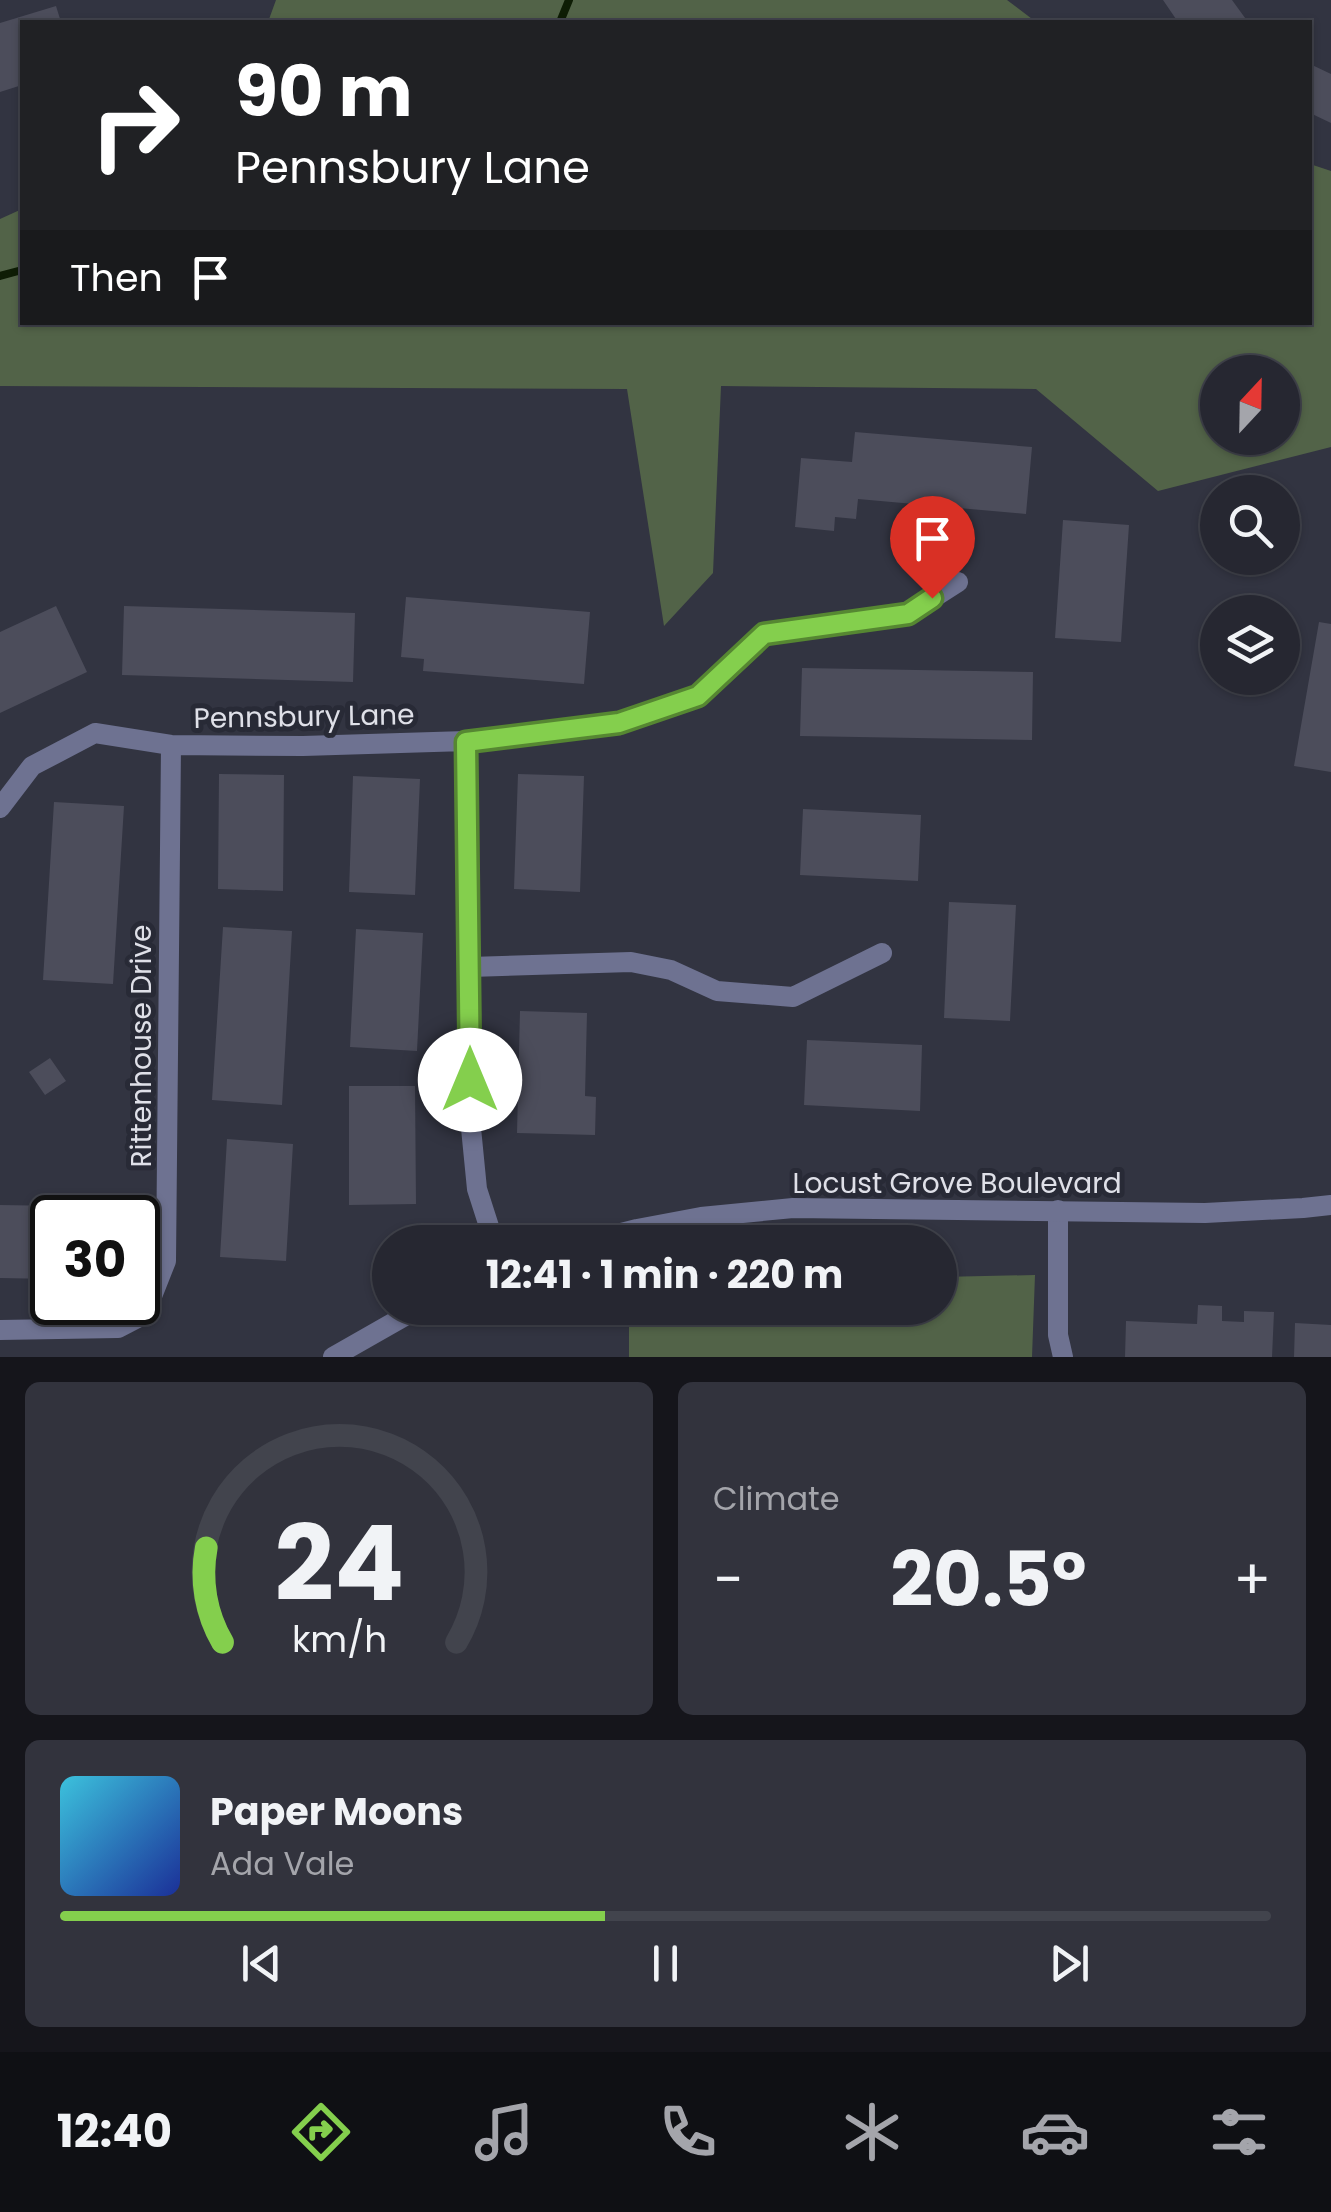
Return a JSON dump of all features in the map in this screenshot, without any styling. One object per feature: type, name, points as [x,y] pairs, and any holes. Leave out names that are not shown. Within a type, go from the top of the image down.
[{"type":"street","name":"Pennsbury Lane","points":[[0,808],[32,766],[95,733],[170,745],[303,746],[466,742],[619,723],[698,696],[764,634],[908,614],[958,582]]},
{"type":"street","points":[[466,742],[470,1118],[477,1189],[489,1225]]},
{"type":"street","name":"Rittenhouse Drive","points":[[0,1330],[118,1328],[145,1314],[166,1261],[170,745]]},
{"type":"street","points":[[470,966],[630,962],[671,970],[717,990],[794,997],[882,952]]},
{"type":"street","name":"Locust Grove Boulevard","points":[[657,1225],[794,1208],[1205,1212],[1331,1205]]},
{"type":"street","points":[[1058,1210],[1058,1335],[1063,1357]]},
{"type":"street","points":[[332,1357],[389,1325]]},
{"type":"green space","points":[[276,0],[1007,0],[1033,20],[269,20]]},
{"type":"green space","points":[[1312,165],[1331,171],[1331,447],[1300,455],[1300,355],[1200,355],[1200,455],[1300,455],[1221,475],[1200,475],[1200,480],[1158,491],[1036,389],[721,386],[713,573],[664,626],[627,389],[0,386],[0,219],[20,210],[20,325],[1312,325]]},
{"type":"green space","points":[[1035,1275],[1032,1357],[629,1357],[629,1325],[957,1325],[957,1277]]},
{"type":"building","points":[[1163,0],[1232,0],[1247,20],[1177,20]]},
{"type":"building","points":[[56,6],[60,20],[20,20],[20,86],[0,92],[0,23]]},
{"type":"building","points":[[1312,65],[1331,74],[1331,123],[1312,114]]},
{"type":"building","points":[[855,432],[1032,447],[1026,514],[858,499],[856,519],[835,517],[834,531],[795,527],[801,458],[852,462]]},
{"type":"building","points":[[1063,520],[1129,525],[1121,642],[1055,638]]},
{"type":"building","points":[[406,597],[590,612],[584,684],[423,671],[424,659],[401,657]]},
{"type":"building","points":[[56,606],[87,672],[0,713],[0,632]]},
{"type":"building","points":[[124,606],[355,613],[353,682],[122,675]]},
{"type":"building","points":[[1319,622],[1331,624],[1331,772],[1294,766]]},
{"type":"building","points":[[802,668],[1033,672],[1032,740],[800,736]]},
{"type":"building","points":[[219,774],[284,775],[283,891],[218,889]]},
{"type":"building","points":[[518,774],[584,776],[580,892],[514,889]]},
{"type":"building","points":[[353,776],[420,779],[415,895],[349,892]]},
{"type":"building","points":[[54,802],[124,806],[113,984],[43,980]]},
{"type":"building","points":[[803,809],[921,815],[918,881],[800,875]]},
{"type":"building","points":[[949,902],[1016,905],[1010,1021],[944,1018]]},
{"type":"building","points":[[223,927],[292,931],[282,1105],[212,1100]]},
{"type":"building","points":[[356,929],[423,933],[417,1051],[350,1047]]},
{"type":"building","points":[[520,1011],[587,1013],[585,1096],[596,1097],[595,1135],[517,1133]]},
{"type":"building","points":[[807,1040],[922,1045],[920,1111],[804,1105]]},
{"type":"building","points":[[50,1058],[66,1081],[45,1095],[29,1072]]},
{"type":"building","points":[[349,1086],[415,1086],[416,1204],[349,1205]]},
{"type":"building","points":[[227,1139],[293,1144],[286,1261],[220,1257]]},
{"type":"building","points":[[0,1205],[30,1205],[30,1279],[0,1278]]},
{"type":"building","points":[[1198,1305],[1222,1306],[1222,1321],[1244,1322],[1244,1311],[1274,1312],[1272,1357],[1125,1357],[1126,1321],[1197,1324]]},
{"type":"building","points":[[1295,1323],[1331,1325],[1331,1357],[1294,1357]]},
{"type":"waterway","points":[[561,20],[569,0]]},
{"type":"waterway","points":[[0,276],[20,271]]},
{"type":"route","points":[[470,1080],[466,742],[619,723],[698,696],[764,634],[908,614],[932,598]]}]
